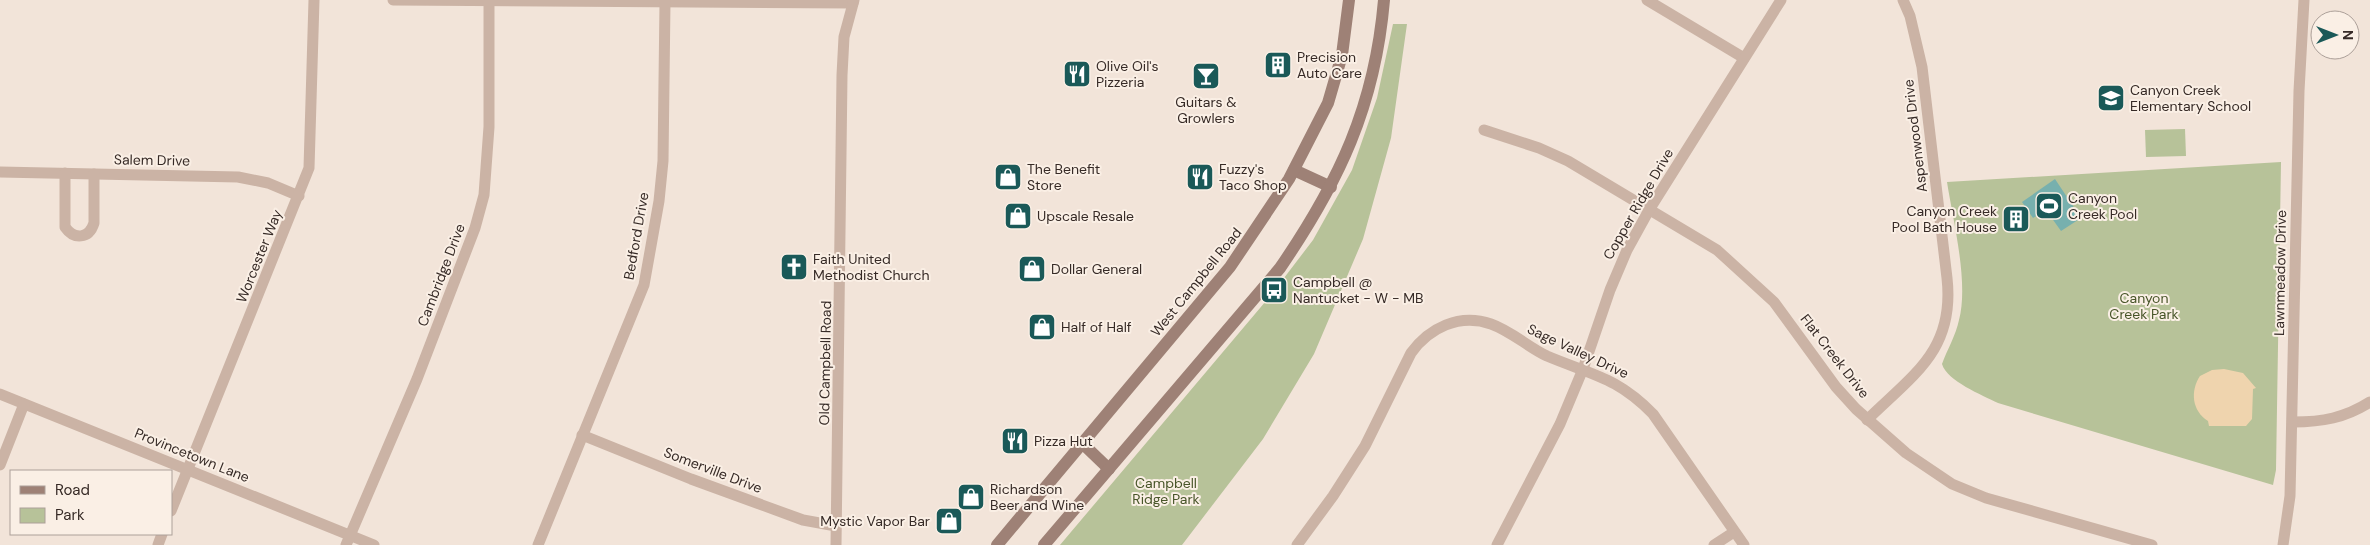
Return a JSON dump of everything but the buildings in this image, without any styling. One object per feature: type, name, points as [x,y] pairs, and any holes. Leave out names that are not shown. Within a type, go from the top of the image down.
[{"type":"main road","name":"West Campbell Road","points":[[997,545],[1230,267],[1252,236],[1294,170],[1328,103],[1342,55],[1349,0]]},
{"type":"main road","points":[[1044,545],[1280,268],[1307,228],[1330,188],[1360,121],[1369,93],[1384,0]]},
{"type":"main road","points":[[1294,170],[1330,188]]},
{"type":"main road","points":[[1082,443],[1109,469]]},
{"type":"street","name":"Worcester Way","points":[[172,509],[309,168],[311,157],[314,0]]},
{"type":"street","points":[[393,0],[853,1]]},
{"type":"street","points":[[1648,0],[1744,58]]},
{"type":"street","name":"Copper Ridge Drive","points":[[1498,545],[1560,424],[1583,369],[1618,269],[1649,210],[1781,0]]},
{"type":"street","name":"Aspenwood Drive","points":[[1867,420],[1905,383],[1936,348],[1946,324],[1948,306],[1948,289],[1922,67],[1912,23],[1903,0]]},
{"type":"street","name":"Lawnmeadow Drive","points":[[2283,545],[2290,496],[2293,422],[2299,90],[2304,0]]},
{"type":"street","name":"Cambridge Drive","points":[[348,540],[417,380],[475,228],[484,195],[489,127],[489,1]]},
{"type":"street","name":"Old Campbell Road","points":[[836,545],[840,375],[842,75],[844,37],[853,1]]},
{"type":"street","name":"Bedford Drive","points":[[538,545],[644,285],[652,247],[663,161],[665,2]]},
{"type":"street","name":"Flat Creek Drive","points":[[1484,130],[1539,148],[1568,161],[1717,250],[1760,287],[1774,302],[1836,387],[1867,420],[1906,453],[1952,484],[1986,498],[2152,545]]},
{"type":"street","name":"Salem Drive","points":[[0,172],[238,177],[268,183],[299,196]]},
{"type":"street","points":[[65,172],[65,226],[69,232],[77,236],[87,235],[94,223],[94,174]]},
{"type":"street","name":"Sage Valley Drive","points":[[1297,545],[1333,496],[1366,446],[1411,353],[1420,340],[1431,332],[1457,321],[1492,324],[1544,354],[1620,386],[1637,397],[1653,414],[1744,545]]},
{"type":"street","name":"Provincetown Lane","points":[[0,394],[189,470],[348,540],[374,545]]},
{"type":"street","points":[[2293,422],[2316,422],[2341,418],[2370,402]]},
{"type":"street","points":[[0,465],[24,404]]},
{"type":"street","name":"Somerville Drive","points":[[582,435],[691,479],[804,520],[836,526]]},
{"type":"street","points":[[1714,545],[1734,532]]},
{"type":"green space","name":"Campbell Ridge Park","points":[[1393,24],[1407,24],[1391,138],[1363,239],[1314,354],[1263,439],[1182,545],[1060,545],[1271,295],[1313,240],[1352,170],[1377,98]]},
{"type":"green space","points":[[2185,129],[2186,156],[2146,157],[2145,130]]},
{"type":"green space","name":"Canyon Creek Park","points":[[2281,162],[2276,470],[2273,485],[1998,403],[1966,387],[1945,370],[1942,364],[1958,326],[1962,305],[1959,251],[1947,182]]},
{"type":"sand","points":[[2224,369],[2243,373],[2256,388],[2253,389],[2252,419],[2246,426],[2209,426],[2208,421],[2196,406],[2194,394],[2200,376],[2212,370]]},
{"type":"water","name":"Canyon Creek Pool","points":[[2055,179],[2081,218],[2061,231],[2046,210],[2033,218],[2022,202]]},
{"type":"place","name":"Precision Auto Care","points":[[1278,65]]},
{"type":"place","name":"Olive Oil's Pizzeria","points":[[1077,74]]},
{"type":"place","name":"Guitars & Growlers","points":[[1206,76]]},
{"type":"place","name":"Canyon Creek Elementary School","points":[[2111,98]]},
{"type":"place","name":"The Benefit Store","points":[[1008,177]]},
{"type":"place","name":"Fuzzy's Taco Shop","points":[[1200,177]]},
{"type":"place","name":"Canyon Creek Pool","points":[[2049,206]]},
{"type":"place","name":"Upscale Resale","points":[[1018,216]]},
{"type":"place","name":"Canyon Creek Pool Bath House","points":[[2016,219]]},
{"type":"place","name":"Faith United Methodist Church","points":[[794,267]]},
{"type":"place","name":"Dollar General","points":[[1032,269]]},
{"type":"place","name":"Campbell @ Nantucket - W - MB","points":[[1274,290]]},
{"type":"place","name":"Half of Half","points":[[1042,327]]},
{"type":"place","name":"Pizza Hut","points":[[1015,441]]},
{"type":"place","name":"Richardson Beer and Wine","points":[[971,497]]},
{"type":"place","name":"Mystic Vapor Bar","points":[[949,521]]}]
